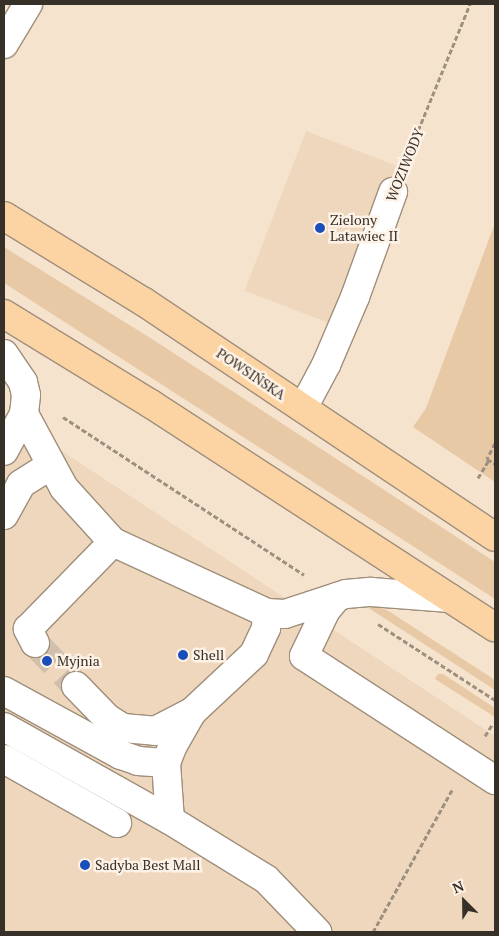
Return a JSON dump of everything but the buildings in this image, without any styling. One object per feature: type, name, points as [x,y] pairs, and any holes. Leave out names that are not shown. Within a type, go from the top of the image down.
[{"type":"main road","name":"POWSIŃSKA","points":[[4,216],[144,302],[495,537]]},
{"type":"main road","points":[[4,314],[150,404],[495,627]]},
{"type":"street","points":[[4,44],[28,4]]},
{"type":"street","name":"WOZIWODY","points":[[303,408],[326,365],[355,297],[393,192]]},
{"type":"street","points":[[4,354],[23,382],[25,405],[50,466],[64,488],[113,542],[267,613],[285,614],[337,597],[371,592],[450,598]]},
{"type":"street","points":[[4,451],[25,405]]},
{"type":"street","points":[[4,515],[21,484],[50,466]]},
{"type":"street","points":[[36,643],[28,629],[113,542]]},
{"type":"street","points":[[337,597],[326,610],[304,656],[495,780]]},
{"type":"street","points":[[76,686],[107,718],[124,728],[155,731],[192,712],[254,654],[266,628],[267,613]]},
{"type":"street","points":[[4,691],[121,755],[138,761],[166,763]]},
{"type":"street","points":[[170,820],[166,763],[192,712]]},
{"type":"street","points":[[4,727],[170,820],[266,879],[317,932]]},
{"type":"street","points":[[4,759],[117,822]]},
{"type":"path","name":"WOZIWODY","points":[[393,192],[470,4]]},
{"type":"path","points":[[25,405],[337,597],[495,700]]},
{"type":"path","points":[[478,478],[489,460],[487,459],[495,444]]},
{"type":"path","points":[[489,460],[495,464]]},
{"type":"path","points":[[373,932],[456,783]]},
{"type":"shaded area","name":"Zielony Latawiec II","points":[[306,131],[397,166],[335,325],[245,291]]},
{"type":"shaded area","points":[[495,223],[495,482],[413,427],[426,408]]},
{"type":"shaded area","points":[[4,247],[152,339],[495,562],[495,599],[4,283]]},
{"type":"shaded area","points":[[4,413],[495,736],[495,932],[4,932]]},
{"type":"shaded area","points":[[367,607],[380,607],[390,612],[495,680],[495,690]]},
{"type":"shaded area","points":[[438,674],[443,674],[495,708],[495,717],[435,679]]},
{"type":"tunnel","points":[[35,643],[76,686]]},
{"type":"place","name":"Zielony Latawiec II","points":[[320,228]]},
{"type":"place","name":"Shell","points":[[183,655]]},
{"type":"place","name":"Myjnia","points":[[47,661]]},
{"type":"place","name":"Sadyba Best Mall","points":[[85,865]]}]
